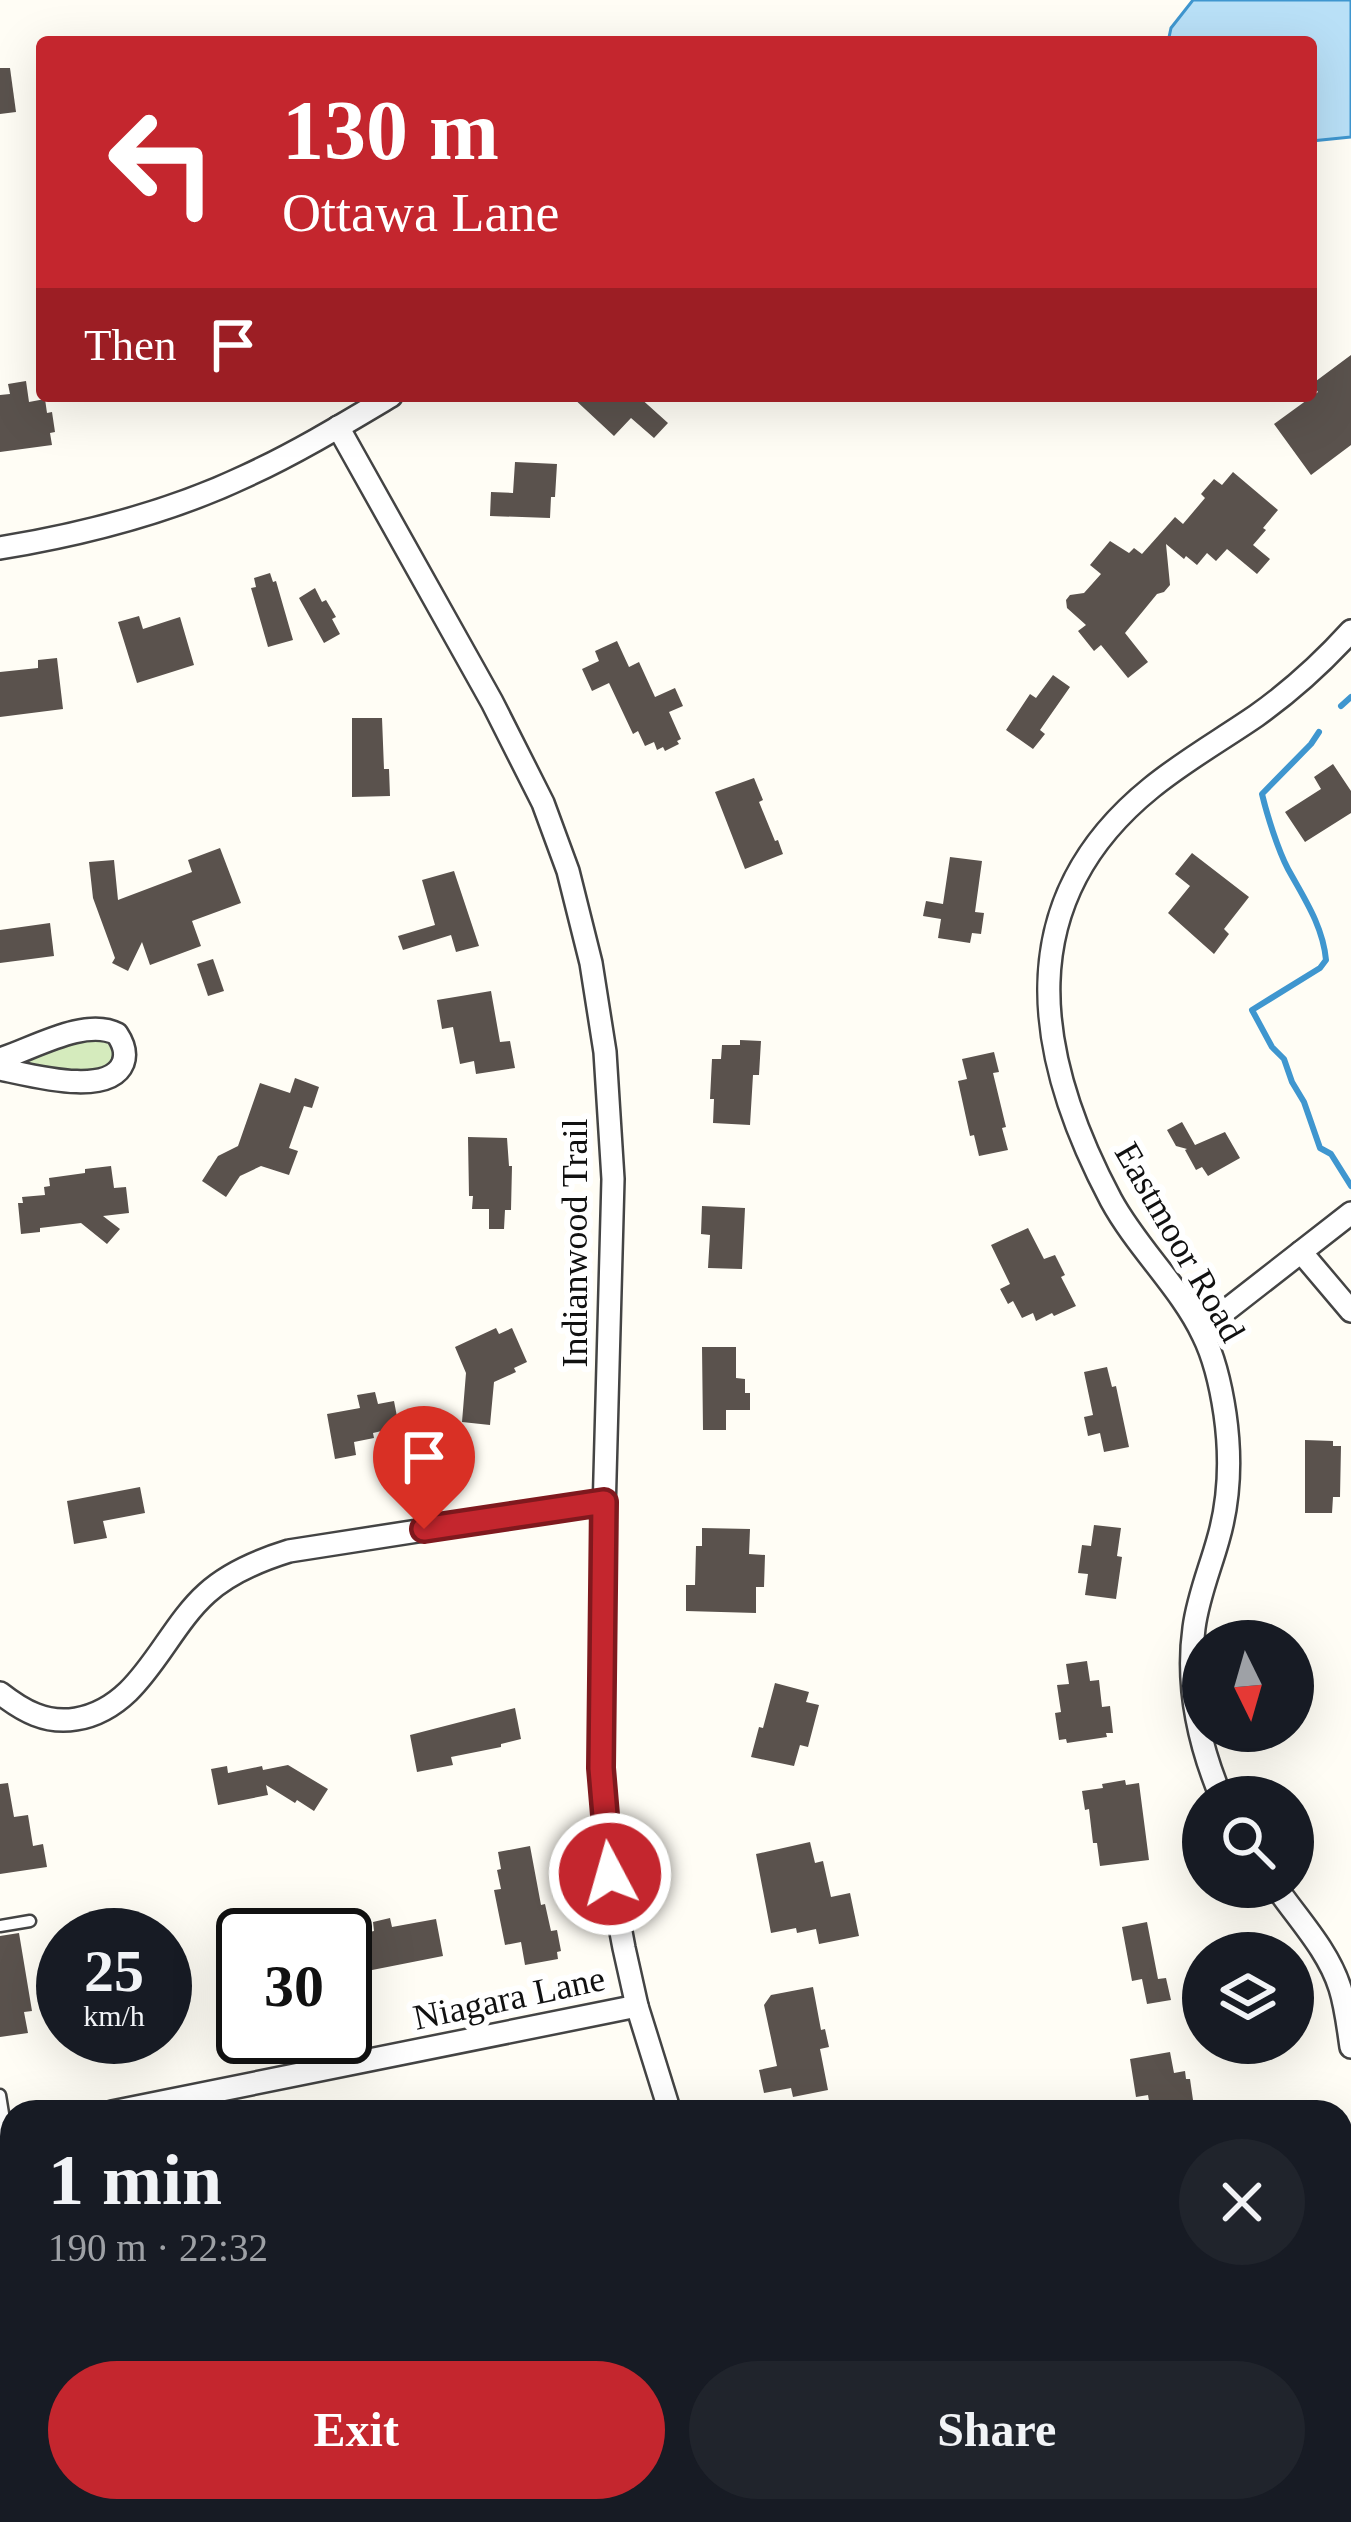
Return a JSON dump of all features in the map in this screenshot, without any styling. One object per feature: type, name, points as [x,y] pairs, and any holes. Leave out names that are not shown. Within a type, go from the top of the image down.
[{"type":"street","points":[[0,548],[146,515],[249,475],[381,402]]},
{"type":"street","name":"Indianwood Trail","points":[[338,427],[519,754],[556,839],[585,936],[605,1052],[612,1148],[602,1784],[610,1874],[637,2006],[666,2100]]},
{"type":"street","name":"Eastmoor Road","points":[[1214,1776],[1201,1737],[1191,1658],[1228,1481],[1229,1450],[1219,1381],[1202,1330],[1124,1222],[1078,1126],[1048,1013],[1048,958],[1053,931],[1086,858],[1129,807],[1170,773],[1282,697],[1351,631]]},
{"type":"street","points":[[0,1059],[88,1028],[117,1034],[124,1053],[118,1070],[101,1080],[70,1081],[0,1069]]},
{"type":"street","points":[[1202,1330],[1351,1213]]},
{"type":"street","points":[[1301,1252],[1351,1311]]},
{"type":"street","points":[[0,1693],[34,1716],[85,1718],[130,1690],[208,1592],[270,1557],[604,1502]]},
{"type":"street","points":[[1291,1908],[1344,1973],[1351,2047]]},
{"type":"street","name":"Niagara Lane","points":[[171,2100],[637,2006]]},
{"type":"lane","points":[[0,1926],[30,1922]]},
{"type":"green space","points":[[84,1038],[107,1043],[113,1052],[110,1065],[86,1073],[16,1066],[16,1061]]},
{"type":"water","points":[[1193,0],[1351,0],[1351,137],[1317,140],[1317,36],[1169,36]]},
{"type":"building","points":[[0,68],[10,68],[16,112],[0,114]]},
{"type":"building","points":[[1351,355],[1351,445],[1311,475],[1274,424],[1304,402],[1317,402],[1317,380]]},
{"type":"building","points":[[26,381],[29,402],[45,402],[47,413],[52,412],[52,445],[0,452],[0,395],[10,394],[8,384]]},
{"type":"building","points":[[577,402],[645,402],[668,423],[654,438],[631,418],[614,436]]},
{"type":"building","points":[[515,462],[557,464],[550,518],[490,516],[491,492],[513,493]]},
{"type":"building","points":[[1233,472],[1278,510],[1253,545],[1270,559],[1257,574],[1227,549],[1216,561],[1207,553],[1197,565],[1166,544],[1170,585],[1125,633],[1148,662],[1128,678],[1101,645],[1094,651],[1078,631],[1086,625],[1067,608],[1066,600],[1084,593],[1101,574],[1090,565],[1110,541],[1129,553],[1134,548],[1142,554],[1175,517],[1183,524],[1214,479],[1222,485]]},
{"type":"building","points":[[270,573],[293,640],[268,647],[251,588],[256,587],[254,578]]},
{"type":"building","points":[[315,588],[336,617],[332,619],[340,634],[324,643],[299,598]]},
{"type":"building","points":[[139,616],[143,629],[180,617],[194,665],[137,683],[118,622]]},
{"type":"building","points":[[617,641],[629,667],[639,662],[655,697],[675,688],[683,706],[669,712],[679,744],[665,751],[663,747],[657,750],[654,742],[645,746],[638,731],[633,734],[609,683],[592,691],[582,669],[599,661],[595,651]]},
{"type":"building","points":[[57,658],[63,709],[0,717],[0,672],[38,668],[38,660]]},
{"type":"building","points":[[1053,675],[1070,687],[1040,730],[1045,734],[1033,749],[1006,730],[1030,694],[1036,698]]},
{"type":"building","points":[[352,718],[382,718],[390,796],[352,797]]},
{"type":"building","points":[[1333,764],[1351,791],[1351,813],[1305,842],[1285,812],[1321,789],[1314,777]]},
{"type":"building","points":[[754,778],[763,800],[759,802],[783,854],[745,869],[715,792]]},
{"type":"building","points":[[220,848],[241,903],[192,921],[201,946],[150,965],[142,942],[128,971],[112,963],[115,958],[93,898],[89,862],[114,860],[118,900],[192,872],[188,860]]},
{"type":"building","points":[[1192,853],[1249,897],[1224,929],[1229,934],[1214,954],[1168,913],[1190,886],[1175,874]]},
{"type":"building","points":[[950,857],[982,861],[975,912],[984,913],[981,934],[972,933],[970,943],[938,938],[941,919],[923,916],[926,901],[943,904]]},
{"type":"building","points":[[454,871],[479,946],[456,952],[451,935],[403,950],[398,936],[435,925],[422,880]]},
{"type":"building","points":[[50,923],[54,956],[0,963],[0,930]]},
{"type":"building","points":[[213,959],[224,991],[208,996],[197,964]]},
{"type":"building","points":[[491,991],[500,1042],[510,1041],[515,1068],[476,1074],[474,1061],[460,1064],[453,1027],[442,1029],[437,1000]]},
{"type":"building","points":[[740,1040],[761,1041],[750,1125],[713,1123],[712,1059],[721,1059],[722,1045],[740,1045]]},
{"type":"building","points":[[994,1052],[999,1072],[993,1073],[1008,1150],[979,1156],[958,1081],[967,1079],[962,1059]]},
{"type":"building","points":[[295,1078],[319,1087],[312,1108],[304,1106],[289,1148],[298,1151],[289,1175],[261,1166],[240,1176],[226,1197],[202,1181],[218,1156],[238,1146],[260,1083],[290,1093]]},
{"type":"building","points":[[1182,1122],[1195,1145],[1225,1132],[1240,1158],[1208,1176],[1202,1167],[1196,1170],[1187,1149],[1176,1146],[1167,1130]]},
{"type":"building","points":[[468,1137],[507,1138],[511,1210],[505,1210],[504,1229],[489,1229],[489,1209],[472,1209]]},
{"type":"building","points":[[111,1166],[114,1188],[126,1187],[129,1213],[103,1216],[120,1229],[107,1244],[81,1223],[21,1234],[18,1203],[23,1203],[22,1197],[45,1195],[49,1178]]},
{"type":"building","points":[[702,1206],[745,1208],[742,1269],[708,1268],[710,1235],[701,1234]]},
{"type":"building","points":[[1028,1228],[1044,1259],[1055,1255],[1076,1306],[1036,1321],[1033,1313],[1022,1318],[1013,1301],[1008,1304],[1000,1289],[1010,1284],[991,1245]]},
{"type":"building","points":[[496,1328],[499,1334],[512,1328],[527,1362],[494,1382],[490,1425],[462,1422],[466,1373],[455,1347]]},
{"type":"building","points":[[702,1347],[736,1347],[736,1378],[745,1379],[745,1393],[750,1393],[750,1410],[726,1410],[726,1430],[703,1430]]},
{"type":"building","points":[[1107,1367],[1112,1387],[1116,1386],[1129,1447],[1104,1452],[1100,1433],[1088,1436],[1084,1417],[1093,1415],[1084,1372]]},
{"type":"building","points":[[375,1392],[378,1404],[394,1401],[399,1427],[354,1442],[356,1455],[335,1459],[327,1414],[360,1408],[357,1395]]},
{"type":"building","points":[[1305,1440],[1333,1441],[1333,1446],[1341,1446],[1340,1497],[1333,1497],[1332,1513],[1305,1513]]},
{"type":"building","points":[[140,1487],[145,1513],[103,1521],[107,1538],[74,1544],[67,1501]]},
{"type":"building","points":[[1094,1525],[1121,1528],[1116,1599],[1085,1595],[1088,1574],[1078,1573],[1082,1545],[1091,1546]]},
{"type":"building","points":[[702,1528],[750,1529],[749,1554],[765,1555],[764,1587],[756,1587],[756,1613],[686,1611],[686,1585],[695,1585],[696,1546],[702,1546]]},
{"type":"building","points":[[1087,1661],[1090,1681],[1099,1680],[1102,1707],[1110,1706],[1113,1733],[1067,1743],[1059,1740],[1057,1685],[1069,1684],[1066,1664]]},
{"type":"building","points":[[775,1683],[809,1692],[806,1702],[819,1705],[808,1747],[800,1745],[794,1766],[751,1757]]},
{"type":"building","points":[[515,1708],[521,1739],[451,1757],[453,1765],[417,1772],[410,1735]]},
{"type":"building","points":[[288,1765],[328,1789],[314,1811],[266,1785],[268,1795],[218,1805],[211,1769],[227,1766],[228,1773]]},
{"type":"building","points":[[1125,1780],[1126,1785],[1139,1783],[1149,1860],[1100,1866],[1082,1791]]},
{"type":"building","points":[[8,1783],[14,1817],[28,1815],[33,1846],[43,1844],[47,1867],[0,1874],[0,1784]]},
{"type":"building","points":[[810,1842],[815,1863],[823,1861],[831,1897],[850,1893],[859,1936],[819,1944],[816,1929],[771,1933],[756,1854]]},
{"type":"building","points":[[530,1846],[541,1905],[545,1904],[551,1931],[557,1930],[561,1951],[558,1959],[525,1965],[521,1942],[505,1945],[494,1890],[501,1889],[498,1852]]},
{"type":"building","points":[[390,1918],[392,1927],[436,1919],[443,1956],[372,1970],[373,1922]]},
{"type":"building","points":[[1147,1922],[1158,1979],[1166,1978],[1171,2000],[1147,2004],[1142,1979],[1132,1981],[1122,1927]]},
{"type":"building","points":[[19,1933],[32,2011],[24,2012],[28,2033],[0,2037],[0,1936]]},
{"type":"building","points":[[813,1987],[829,2047],[820,2049],[828,2090],[793,2097],[791,2088],[764,2093],[759,2070],[777,2066],[764,2005],[771,1995]]},
{"type":"building","points":[[1170,2052],[1174,2073],[1185,2071],[1190,2079],[1193,2100],[1136,2097],[1130,2059]]},
{"type":"waterway","points":[[1341,706],[1351,697]]},
{"type":"waterway","points":[[1319,732],[1262,794],[1280,852],[1317,924],[1326,960],[1252,1010],[1284,1059],[1320,1148],[1331,1154],[1351,1186]]},
{"type":"route","points":[[424,1529],[604,1502],[601,1768],[610,1874]]}]
